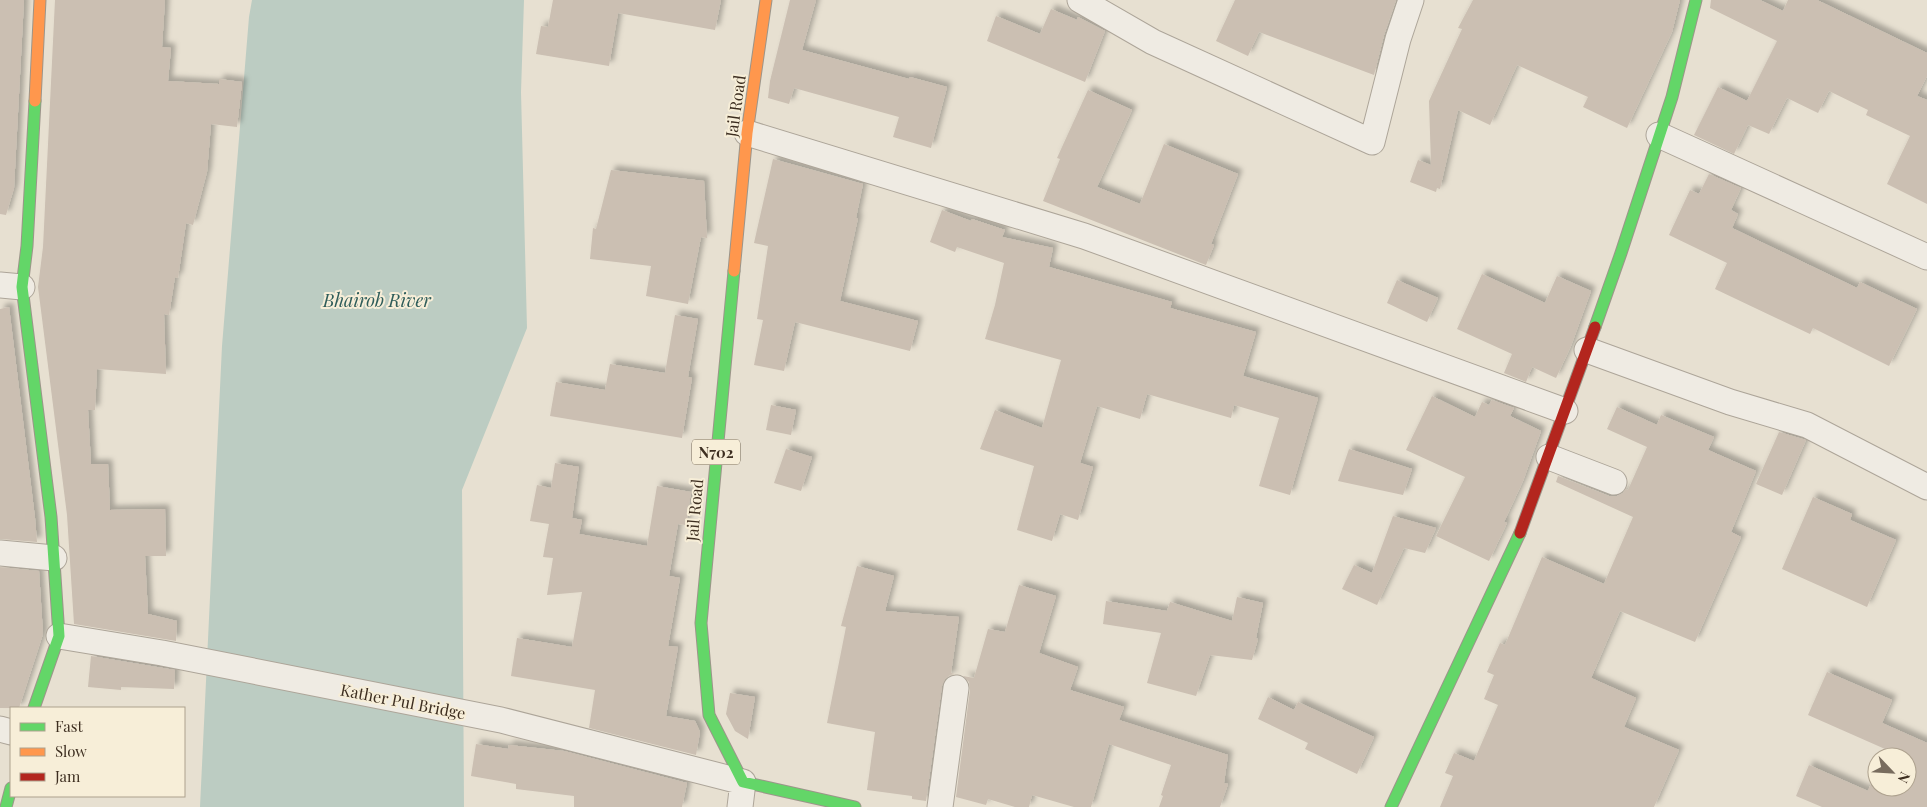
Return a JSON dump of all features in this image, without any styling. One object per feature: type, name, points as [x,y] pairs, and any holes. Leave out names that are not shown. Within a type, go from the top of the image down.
[{"type":"main road","points":[[34,707],[59,636],[51,517],[11,286],[27,246],[40,0]]},
{"type":"main road","name":"Jail Road","points":[[743,782],[709,715],[701,623],[747,133],[766,0]]},
{"type":"main road","points":[[1390,807],[1523,528],[1621,253],[1672,97],[1696,0]]},
{"type":"main road","points":[[743,782],[855,807]]},
{"type":"main road","points":[[6,807],[10,792]]},
{"type":"street","points":[[1080,0],[1153,42],[1372,142],[1398,39],[1411,0]]},
{"type":"street","points":[[747,133],[1084,236],[1566,411]]},
{"type":"street","points":[[1659,135],[1927,257]]},
{"type":"street","points":[[1587,350],[1730,402],[1807,425],[1927,487]]},
{"type":"street","points":[[1549,457],[1614,482]]},
{"type":"street","points":[[0,553],[54,558]]},
{"type":"street","name":"Kather Pul Bridge","points":[[59,636],[162,653],[501,720],[743,782]]},
{"type":"street","points":[[940,807],[956,688]]},
{"type":"street","points":[[740,807],[743,782]]},
{"type":"water","name":"Bhairob River","points":[[252,0],[524,0],[521,92],[527,328],[462,490],[464,807],[200,807],[222,346],[249,17]]},
{"type":"building","points":[[0,0],[24,0],[14,188],[6,215],[0,214]]},
{"type":"building","points":[[55,0],[165,0],[162,47],[171,48],[168,81],[219,84],[219,79],[242,82],[237,127],[211,124],[207,172],[193,225],[186,223],[178,278],[175,277],[169,315],[164,314],[166,374],[97,369],[95,410],[88,410],[91,464],[108,464],[110,510],[165,509],[166,556],[145,556],[148,614],[177,621],[176,641],[74,624],[67,515],[38,287],[43,247]]},
{"type":"building","points":[[553,0],[721,0],[715,30],[618,13],[609,66],[536,54],[541,26],[548,27]]},
{"type":"building","points":[[790,0],[816,0],[802,50],[909,79],[910,77],[947,87],[931,148],[893,137],[899,117],[794,88],[789,104],[768,98],[770,81]]},
{"type":"building","points":[[1235,0],[1396,0],[1384,35],[1374,75],[1259,32],[1248,56],[1216,41]]},
{"type":"building","points":[[1473,0],[1680,0],[1672,32],[1627,128],[1583,107],[1588,97],[1517,65],[1490,125],[1458,110],[1440,189],[1437,188],[1436,192],[1410,182],[1418,160],[1431,165],[1429,101],[1462,29],[1458,28]]},
{"type":"building","points":[[1711,0],[1760,0],[1783,11],[1788,0],[1817,0],[1927,53],[1927,76],[1917,96],[1927,100],[1927,204],[1887,184],[1910,136],[1866,115],[1868,110],[1829,91],[1818,113],[1787,98],[1769,134],[1748,125],[1734,154],[1694,135],[1718,87],[1747,101],[1777,41],[1710,8]]},
{"type":"building","points":[[1051,9],[1077,20],[1078,17],[1105,31],[1085,82],[987,41],[996,16],[1040,34]]},
{"type":"building","points":[[1088,90],[1132,110],[1097,187],[1140,204],[1164,144],[1238,174],[1211,244],[1214,245],[1206,265],[1043,201],[1060,159],[1057,158]]},
{"type":"building","points":[[773,159],[863,184],[856,218],[858,218],[840,301],[918,321],[910,351],[795,322],[784,371],[754,365],[763,320],[757,319],[768,246],[754,243]]},
{"type":"building","points":[[611,170],[704,181],[707,238],[701,237],[688,304],[646,296],[651,266],[590,259],[593,228],[596,229]]},
{"type":"building","points":[[1709,174],[1741,188],[1731,210],[1738,214],[1732,228],[1857,288],[1860,282],[1917,309],[1889,366],[1813,328],[1810,334],[1715,289],[1727,263],[1669,235],[1690,190],[1699,194]]},
{"type":"building","points":[[942,210],[971,221],[972,219],[1005,230],[1002,237],[1053,248],[1049,267],[1172,302],[1170,308],[1256,332],[1243,376],[1318,398],[1290,495],[1259,486],[1279,418],[1234,405],[1231,418],[1147,394],[1140,419],[1097,406],[1080,463],[1093,467],[1078,520],[1060,514],[1052,541],[1017,530],[1034,466],[980,449],[995,410],[1042,428],[1061,360],[985,339],[1004,263],[957,247],[955,252],[930,242]]},
{"type":"building","points":[[1482,274],[1545,303],[1557,276],[1591,291],[1571,346],[1556,378],[1532,367],[1526,382],[1504,373],[1512,354],[1457,329]]},
{"type":"building","points":[[1397,280],[1438,298],[1427,322],[1387,303]]},
{"type":"building","points":[[9,307],[37,542],[0,539],[0,309]]},
{"type":"building","points":[[675,315],[698,319],[688,377],[692,378],[682,438],[550,416],[556,382],[605,390],[610,364],[665,373]]},
{"type":"building","points":[[1432,396],[1475,417],[1482,402],[1489,405],[1492,400],[1514,408],[1510,416],[1541,431],[1523,481],[1504,522],[1507,523],[1489,561],[1436,536],[1465,477],[1406,450]]},
{"type":"building","points":[[771,405],[796,410],[791,435],[766,430]]},
{"type":"building","points":[[1617,407],[1657,425],[1661,415],[1714,437],[1708,450],[1756,471],[1731,532],[1741,537],[1695,642],[1620,611],[1591,678],[1636,698],[1624,727],[1679,750],[1654,807],[1440,807],[1453,776],[1445,773],[1454,753],[1474,761],[1498,705],[1484,699],[1494,675],[1487,672],[1500,643],[1505,645],[1542,557],[1604,584],[1633,517],[1556,482],[1558,476],[1609,496],[1617,496],[1626,489],[1628,490],[1647,447],[1607,429]]},
{"type":"building","points":[[1779,432],[1806,440],[1782,495],[1756,484]]},
{"type":"building","points":[[786,449],[812,457],[801,491],[774,483]]},
{"type":"building","points":[[1349,449],[1412,469],[1403,495],[1338,481]]},
{"type":"building","points":[[555,463],[579,467],[572,518],[582,520],[579,534],[647,546],[657,486],[691,492],[686,525],[678,524],[669,576],[680,578],[668,646],[678,647],[666,716],[695,721],[700,732],[696,755],[589,728],[595,690],[511,676],[517,638],[572,647],[582,592],[547,595],[553,558],[543,557],[549,524],[530,521],[537,485],[551,488]]},
{"type":"building","points":[[1813,497],[1852,514],[1850,520],[1896,540],[1867,607],[1782,569]]},
{"type":"building","points":[[1393,516],[1436,528],[1425,553],[1404,548],[1377,605],[1342,589],[1354,565],[1372,573]]},
{"type":"building","points":[[857,566],[894,576],[885,611],[959,617],[951,673],[955,674],[945,679],[942,686],[926,801],[912,799],[912,796],[867,790],[875,732],[827,723],[846,627],[841,626]]},
{"type":"building","points":[[0,567],[39,571],[43,634],[19,707],[0,708]]},
{"type":"building","points":[[1019,585],[1056,596],[1039,653],[1078,667],[1070,690],[1124,707],[1119,720],[1228,755],[1224,783],[1228,784],[1220,807],[1159,807],[1171,765],[1109,744],[1091,807],[1074,807],[1032,795],[1029,807],[1015,807],[988,799],[986,805],[956,797],[970,690],[969,682],[963,676],[974,678],[988,629],[1005,632]]},
{"type":"building","points":[[1237,597],[1263,603],[1256,638],[1258,639],[1252,660],[1210,655],[1196,696],[1147,683],[1161,633],[1103,624],[1106,601],[1167,611],[1170,602],[1232,621]]},
{"type":"building","points":[[91,656],[175,670],[174,689],[121,687],[121,690],[88,687]]},
{"type":"building","points":[[1827,672],[1892,700],[1882,723],[1927,743],[1927,807],[1822,807],[1796,796],[1809,765],[1867,791],[1867,797],[1917,797],[1917,747],[1880,747],[1808,715]]},
{"type":"building","points":[[730,693],[755,697],[748,739],[735,731],[726,714]]},
{"type":"building","points":[[1268,697],[1294,710],[1298,702],[1374,737],[1357,774],[1305,749],[1308,743],[1258,719]]},
{"type":"building","points":[[476,744],[508,749],[509,745],[564,751],[687,783],[682,807],[574,807],[574,796],[516,789],[516,784],[471,776]]},
{"type":"traffic: fast","points":[[1595,327],[1672,97],[1696,0]]},
{"type":"traffic: fast","points":[[34,707],[59,636],[51,517],[22,287],[27,246],[35,101]]},
{"type":"traffic: fast","points":[[734,271],[701,623],[709,715],[743,782],[855,807]]},
{"type":"traffic: fast","points":[[1391,807],[1520,533]]},
{"type":"traffic: fast","points":[[6,807],[10,792]]},
{"type":"traffic: slow","points":[[35,101],[40,0]]},
{"type":"traffic: slow","points":[[734,271],[747,133],[766,0]]},
{"type":"traffic: jam","points":[[1520,533],[1595,327]]}]
